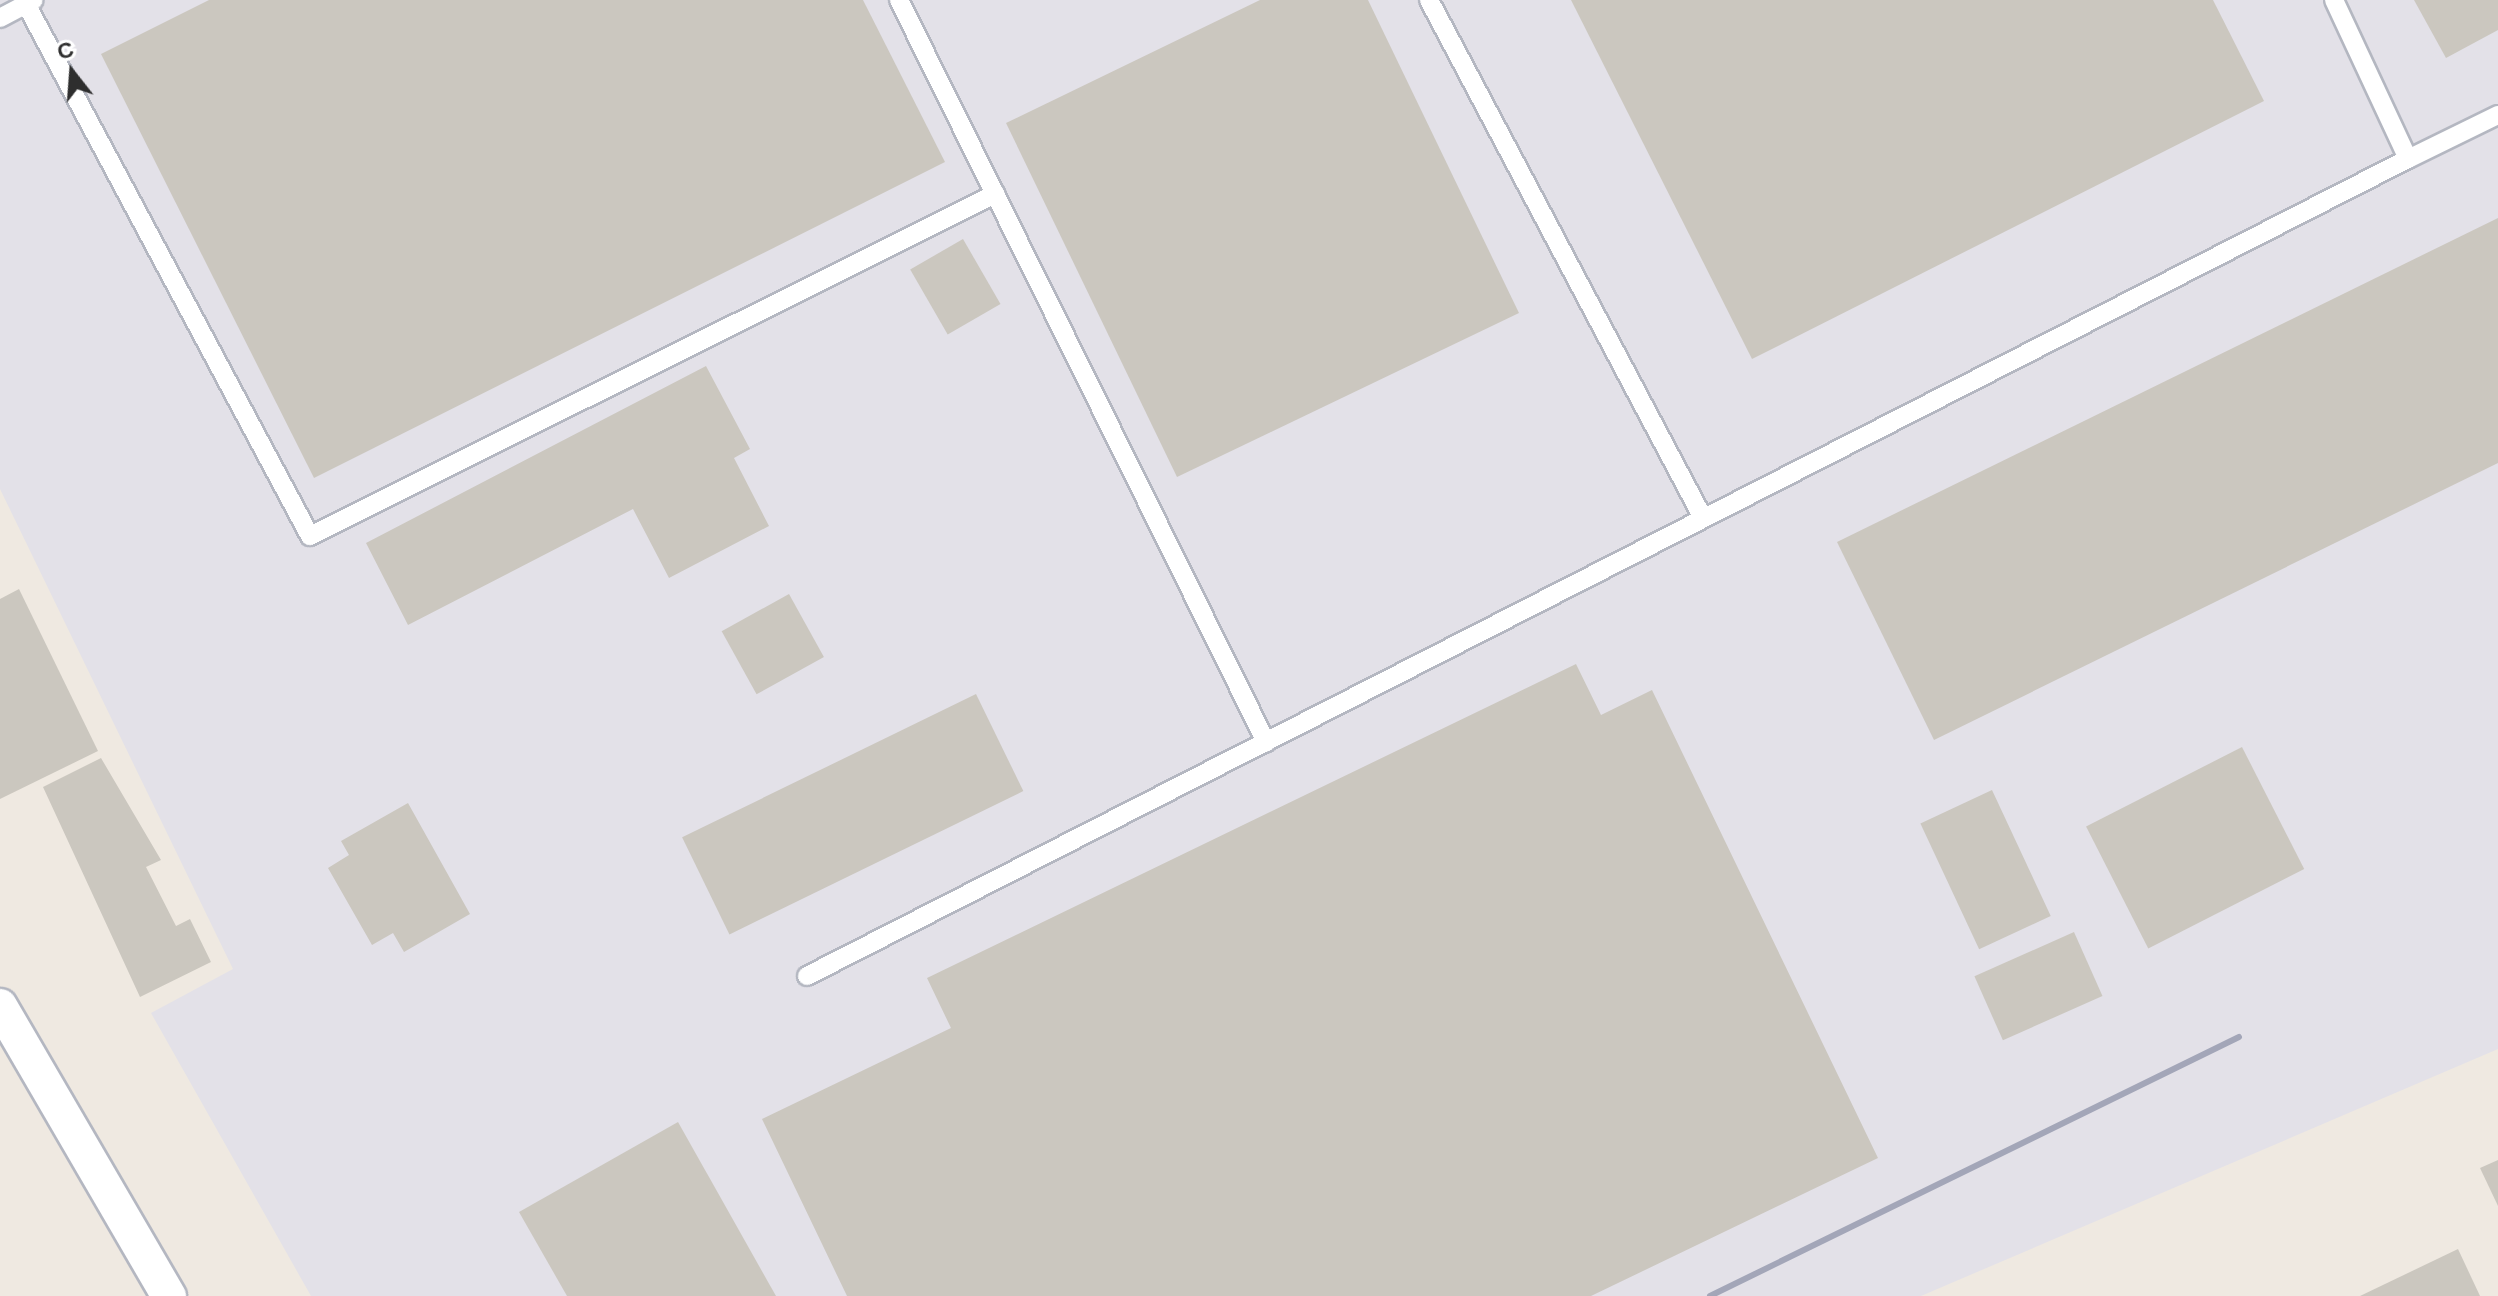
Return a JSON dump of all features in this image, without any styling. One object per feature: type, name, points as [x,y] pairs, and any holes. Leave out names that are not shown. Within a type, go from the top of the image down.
[{"type":"street","points":[[0,1006],[169,1296]]},
{"type":"lane","points":[[899,0],[1266,742]]},
{"type":"lane","points":[[1429,0],[1703,518]]},
{"type":"lane","points":[[2334,0],[2408,159]]},
{"type":"lane","points":[[0,18],[30,2],[310,536],[995,194]]},
{"type":"lane","points":[[807,976],[2498,115]]},
{"type":"shaded area","points":[[0,0],[2498,0],[2498,1049],[1921,1296],[311,1296],[151,1013],[233,969],[0,489]]},
{"type":"building","points":[[209,0],[863,0],[945,162],[314,478],[101,54]]},
{"type":"building","points":[[1260,0],[1368,0],[1519,313],[1177,477],[1006,123]]},
{"type":"building","points":[[1571,0],[2213,0],[2264,101],[1752,359]]},
{"type":"building","points":[[2414,0],[2498,0],[2498,30],[2446,58]]},
{"type":"building","points":[[2498,218],[2498,463],[1934,740],[1837,542]]},
{"type":"building","points":[[963,239],[1000,304],[948,334],[910,270]]},
{"type":"building","points":[[706,366],[750,449],[734,458],[769,526],[669,578],[633,509],[408,625],[366,543]]},
{"type":"building","points":[[19,589],[98,751],[0,799],[0,599]]},
{"type":"building","points":[[789,594],[824,657],[757,694],[722,631]]},
{"type":"building","points":[[1576,664],[1601,715],[1652,690],[1878,1158],[1591,1296],[847,1296],[762,1119],[951,1028],[927,978]]},
{"type":"building","points":[[976,694],[1023,791],[729,934],[682,837]]},
{"type":"building","points":[[2242,747],[2304,869],[2148,949],[2086,826]]},
{"type":"building","points":[[101,758],[161,860],[146,867],[176,926],[190,919],[211,962],[140,997],[43,787]]},
{"type":"building","points":[[1992,790],[2051,916],[1979,949],[1920,823]]},
{"type":"building","points":[[408,803],[470,914],[404,952],[393,933],[372,945],[328,868],[349,855],[341,841]]},
{"type":"building","points":[[2074,932],[2102,996],[2003,1040],[1974,976]]},
{"type":"building","points":[[678,1122],[776,1296],[567,1296],[519,1212]]},
{"type":"building","points":[[2498,1160],[2498,1206],[2480,1168]]},
{"type":"building","points":[[2458,1249],[2480,1296],[2360,1296]]},
{"type":"railway","points":[[1710,1296],[2239,1037]]}]
